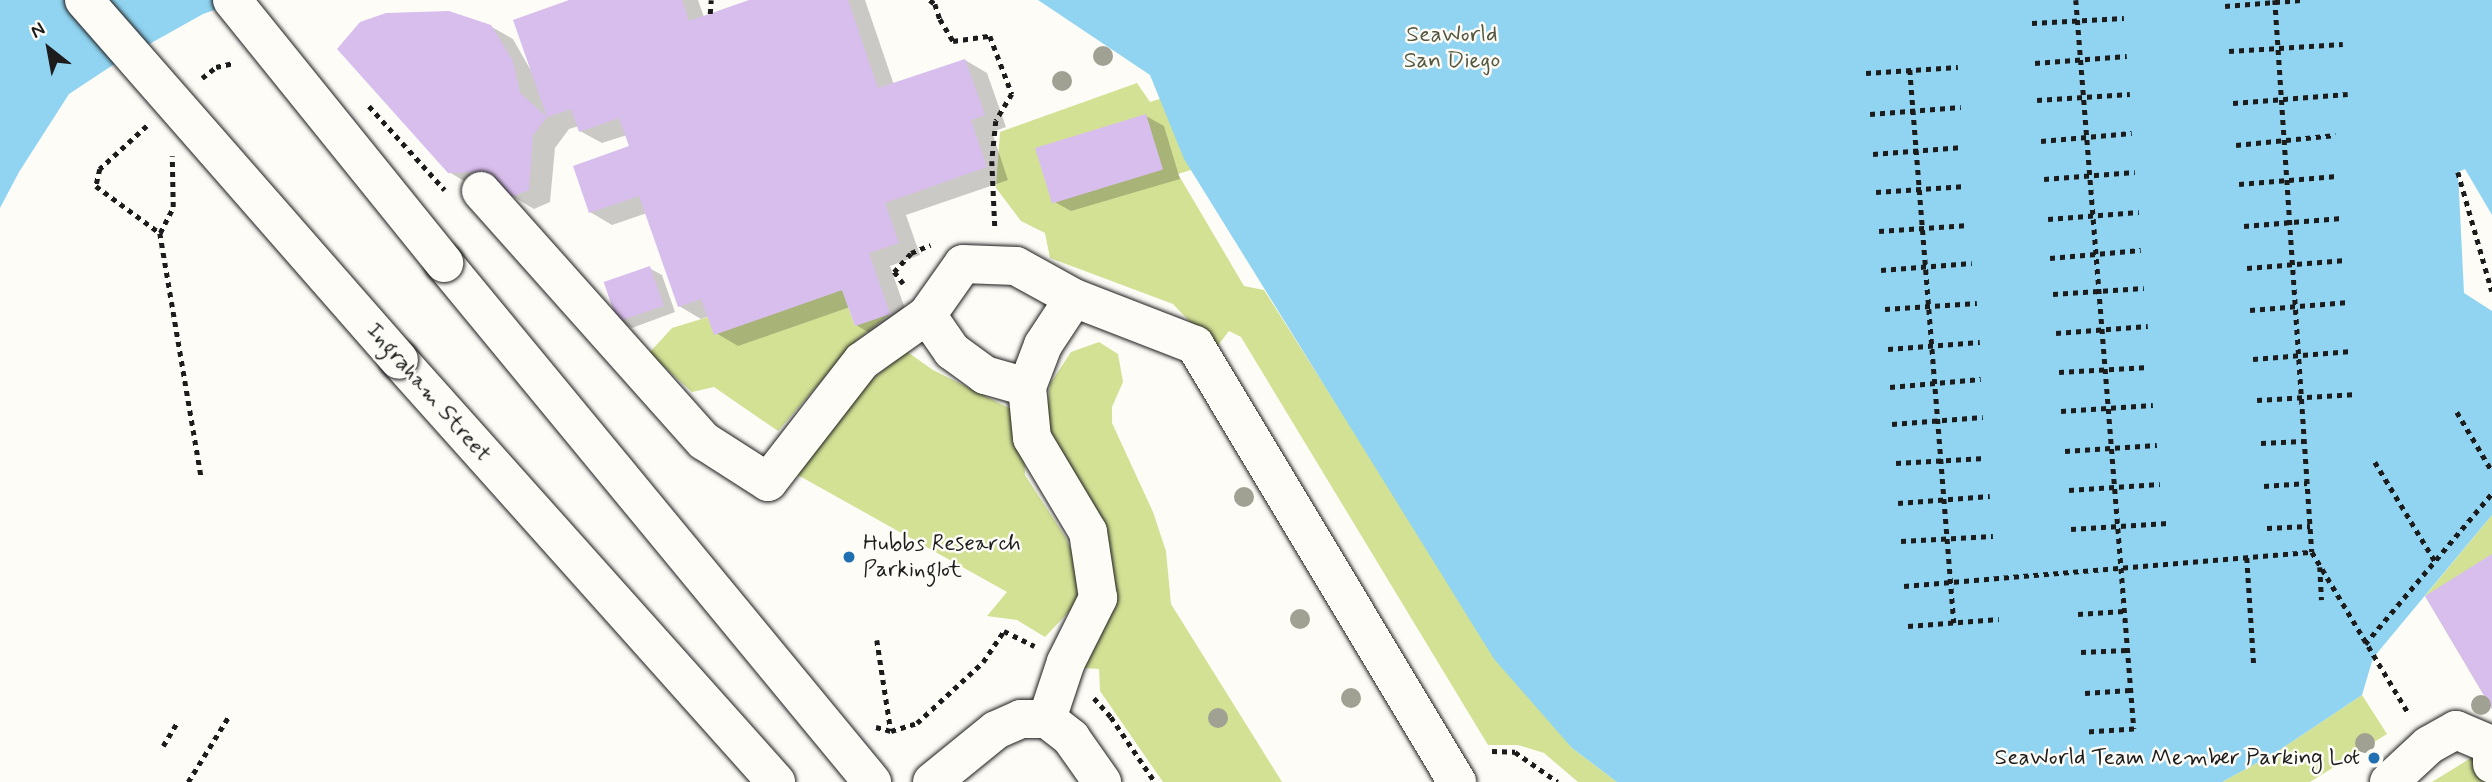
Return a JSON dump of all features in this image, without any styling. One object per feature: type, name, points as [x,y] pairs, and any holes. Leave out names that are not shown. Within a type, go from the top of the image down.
[{"type":"main road","name":"Ingraham Street","points":[[84,0],[399,360],[776,782]]},
{"type":"main road","points":[[232,0],[444,263],[872,782]]},
{"type":"main road","points":[[481,191],[704,440],[768,482],[862,361],[927,315],[963,264],[1016,266],[1074,298],[1195,345],[1457,782]]},
{"type":"main road","points":[[1047,719],[1066,662],[1098,598],[1088,532],[1032,438],[1027,387],[1042,345],[1074,298]]},
{"type":"main road","points":[[927,315],[952,351],[985,374],[1027,387]]},
{"type":"main road","points":[[932,782],[996,730],[1021,719],[1047,719],[1071,738],[1102,782]]},
{"type":"main road","points":[[2389,782],[2429,745],[2456,730],[2492,745],[2492,764]]},
{"type":"path","points":[[710,14],[711,0]]},
{"type":"path","points":[[930,0],[935,4],[953,41],[990,36],[1012,94],[996,121],[992,161],[996,227],[983,228]]},
{"type":"path","points":[[2077,0],[2134,729],[2087,732]]},
{"type":"path","points":[[2225,6],[2301,0]]},
{"type":"path","points":[[2275,1],[2312,552],[2365,644],[2429,745]]},
{"type":"path","points":[[2032,23],[2124,18]]},
{"type":"path","points":[[2229,51],[2343,44]]},
{"type":"path","points":[[2035,62],[2127,56]]},
{"type":"path","points":[[1866,73],[1958,67]]},
{"type":"path","points":[[1910,70],[1954,623]]},
{"type":"path","points":[[2037,100],[2130,94]]},
{"type":"path","points":[[2232,103],[2348,94]]},
{"type":"path","points":[[1870,114],[1961,107]]},
{"type":"path","points":[[150,122],[100,169],[96,186],[160,233],[201,476]]},
{"type":"path","points":[[2041,141],[2132,133]]},
{"type":"path","points":[[2236,145],[2335,135]]},
{"type":"path","points":[[1873,154],[1964,147]]},
{"type":"path","points":[[2044,179],[2135,172]]},
{"type":"path","points":[[2458,172],[2492,292]]},
{"type":"path","points":[[2239,184],[2337,176]]},
{"type":"path","points":[[1876,192],[1966,186]]},
{"type":"path","points":[[2048,219],[2139,212]]},
{"type":"path","points":[[2244,226],[2342,218]]},
{"type":"path","points":[[1879,231],[1969,225]]},
{"type":"path","points":[[927,315],[894,272],[911,253],[934,243]]},
{"type":"path","points":[[2050,258],[2141,250]]},
{"type":"path","points":[[2247,268],[2346,260]]},
{"type":"path","points":[[1881,270],[1972,263]]},
{"type":"path","points":[[2053,294],[2144,288]]},
{"type":"path","points":[[2250,310],[2349,302]]},
{"type":"path","points":[[1885,309],[1977,303]]},
{"type":"path","points":[[2056,333],[2148,326]]},
{"type":"path","points":[[1888,349],[1980,342]]},
{"type":"path","points":[[2253,359],[2352,351]]},
{"type":"path","points":[[2059,372],[2149,367]]},
{"type":"path","points":[[1890,387],[1982,379]]},
{"type":"path","points":[[2257,400],[2357,394]]},
{"type":"path","points":[[2061,411],[2153,405]]},
{"type":"path","points":[[2457,412],[2492,471]]},
{"type":"path","points":[[1892,424],[1983,418]]},
{"type":"path","points":[[2261,443],[2304,440]]},
{"type":"path","points":[[2065,451],[2157,445]]},
{"type":"path","points":[[1896,463],[1985,458]]},
{"type":"path","points":[[2375,462],[2435,561]]},
{"type":"path","points":[[2069,490],[2160,484]]},
{"type":"path","points":[[2264,486],[2307,484]]},
{"type":"path","points":[[2365,644],[2492,493]]},
{"type":"path","points":[[1898,503],[1990,496]]},
{"type":"path","points":[[2071,529],[2168,523]]},
{"type":"path","points":[[2267,528],[2311,526]]},
{"type":"path","points":[[1901,541],[1993,536]]},
{"type":"path","points":[[1904,586],[2312,552]]},
{"type":"path","points":[[2247,558],[2254,665]]},
{"type":"path","points":[[2320,566],[2322,600]]},
{"type":"path","points":[[2078,614],[2124,611]]},
{"type":"path","points":[[1908,626],[1999,619]]},
{"type":"path","points":[[867,719],[875,727],[891,730],[917,723],[983,662],[1004,631],[1066,662],[1086,679],[1091,696],[1111,717],[1155,782]]},
{"type":"path","points":[[877,640],[891,730]]},
{"type":"path","points":[[2081,652],[2127,650]]},
{"type":"path","points":[[2085,692],[2130,690]]},
{"type":"path","points":[[188,782],[229,716]]},
{"type":"path","points":[[163,746],[178,721]]},
{"type":"path","points":[[1492,751],[1515,752],[1558,782]]},
{"type":"green space","name":"SeaWorld San Diego","points":[[1476,0],[1737,0],[1178,174],[1244,286],[1264,290],[1408,517],[1572,748],[1617,782],[1578,782],[1544,753],[1518,745],[1488,745],[1241,337],[1229,331],[1212,353],[1193,325],[1173,304],[1050,258],[1045,233],[1021,221],[996,188],[1000,132],[1137,83],[1150,102]]},
{"type":"green space","points":[[842,290],[855,326],[890,314],[857,340],[778,431],[714,387],[692,392],[649,353],[672,328],[708,317],[715,334]]},
{"type":"green space","points":[[1099,342],[1118,354],[1123,382],[1112,407],[1112,423],[1153,512],[1166,551],[1171,604],[1282,782],[1163,782],[1100,691],[1099,669],[1084,668],[1091,655],[1055,451],[1046,421],[1050,384],[1071,352]]},
{"type":"green space","points":[[906,351],[933,370],[1011,409],[1024,442],[1025,475],[1066,538],[1078,568],[1077,603],[1045,637],[1017,620],[987,616],[1007,592],[796,474],[847,401]]},
{"type":"green space","points":[[2492,515],[2492,709],[2425,596]]},
{"type":"green space","points":[[2362,695],[2387,734],[2310,782],[2222,782],[2275,753]]},
{"type":"green space","points":[[2492,745],[2492,782],[2432,782]]},
{"type":"water","points":[[0,0],[243,0],[203,14],[119,61],[69,94],[19,172],[0,208]]},
{"type":"water","points":[[1038,0],[2492,0],[2492,515],[2373,658],[2362,695],[2275,753],[2222,782],[1617,782],[1572,748],[1494,659],[1184,159],[1150,75]]},
{"type":"pier","points":[[2465,169],[2492,215],[2492,311],[2464,293],[2458,172]]},
{"type":"building","points":[[569,0],[682,0],[689,21],[749,0],[848,0],[878,88],[965,59],[985,115],[971,120],[987,167],[885,203],[899,243],[869,253],[890,314],[855,326],[842,290],[714,335],[701,299],[678,307],[639,196],[589,213],[573,166],[629,146],[619,118],[579,132],[571,109],[547,117],[513,20]]},
{"type":"building","points":[[449,11],[491,25],[513,61],[520,93],[547,117],[533,135],[529,190],[511,197],[482,172],[448,173],[337,49],[360,22],[386,13]]},
{"type":"building","points":[[1146,114],[1163,169],[1052,203],[1035,148]]},
{"type":"building","points":[[650,266],[664,306],[617,322],[604,282]]},
{"type":"building","points":[[2492,554],[2492,709],[2425,596]]},
{"type":"place","name":"Hubbs Research Parkinglot","points":[[849,557]]},
{"type":"place","name":"SeaWorld Team Member Parking Lot","points":[[2374,758]]}]
